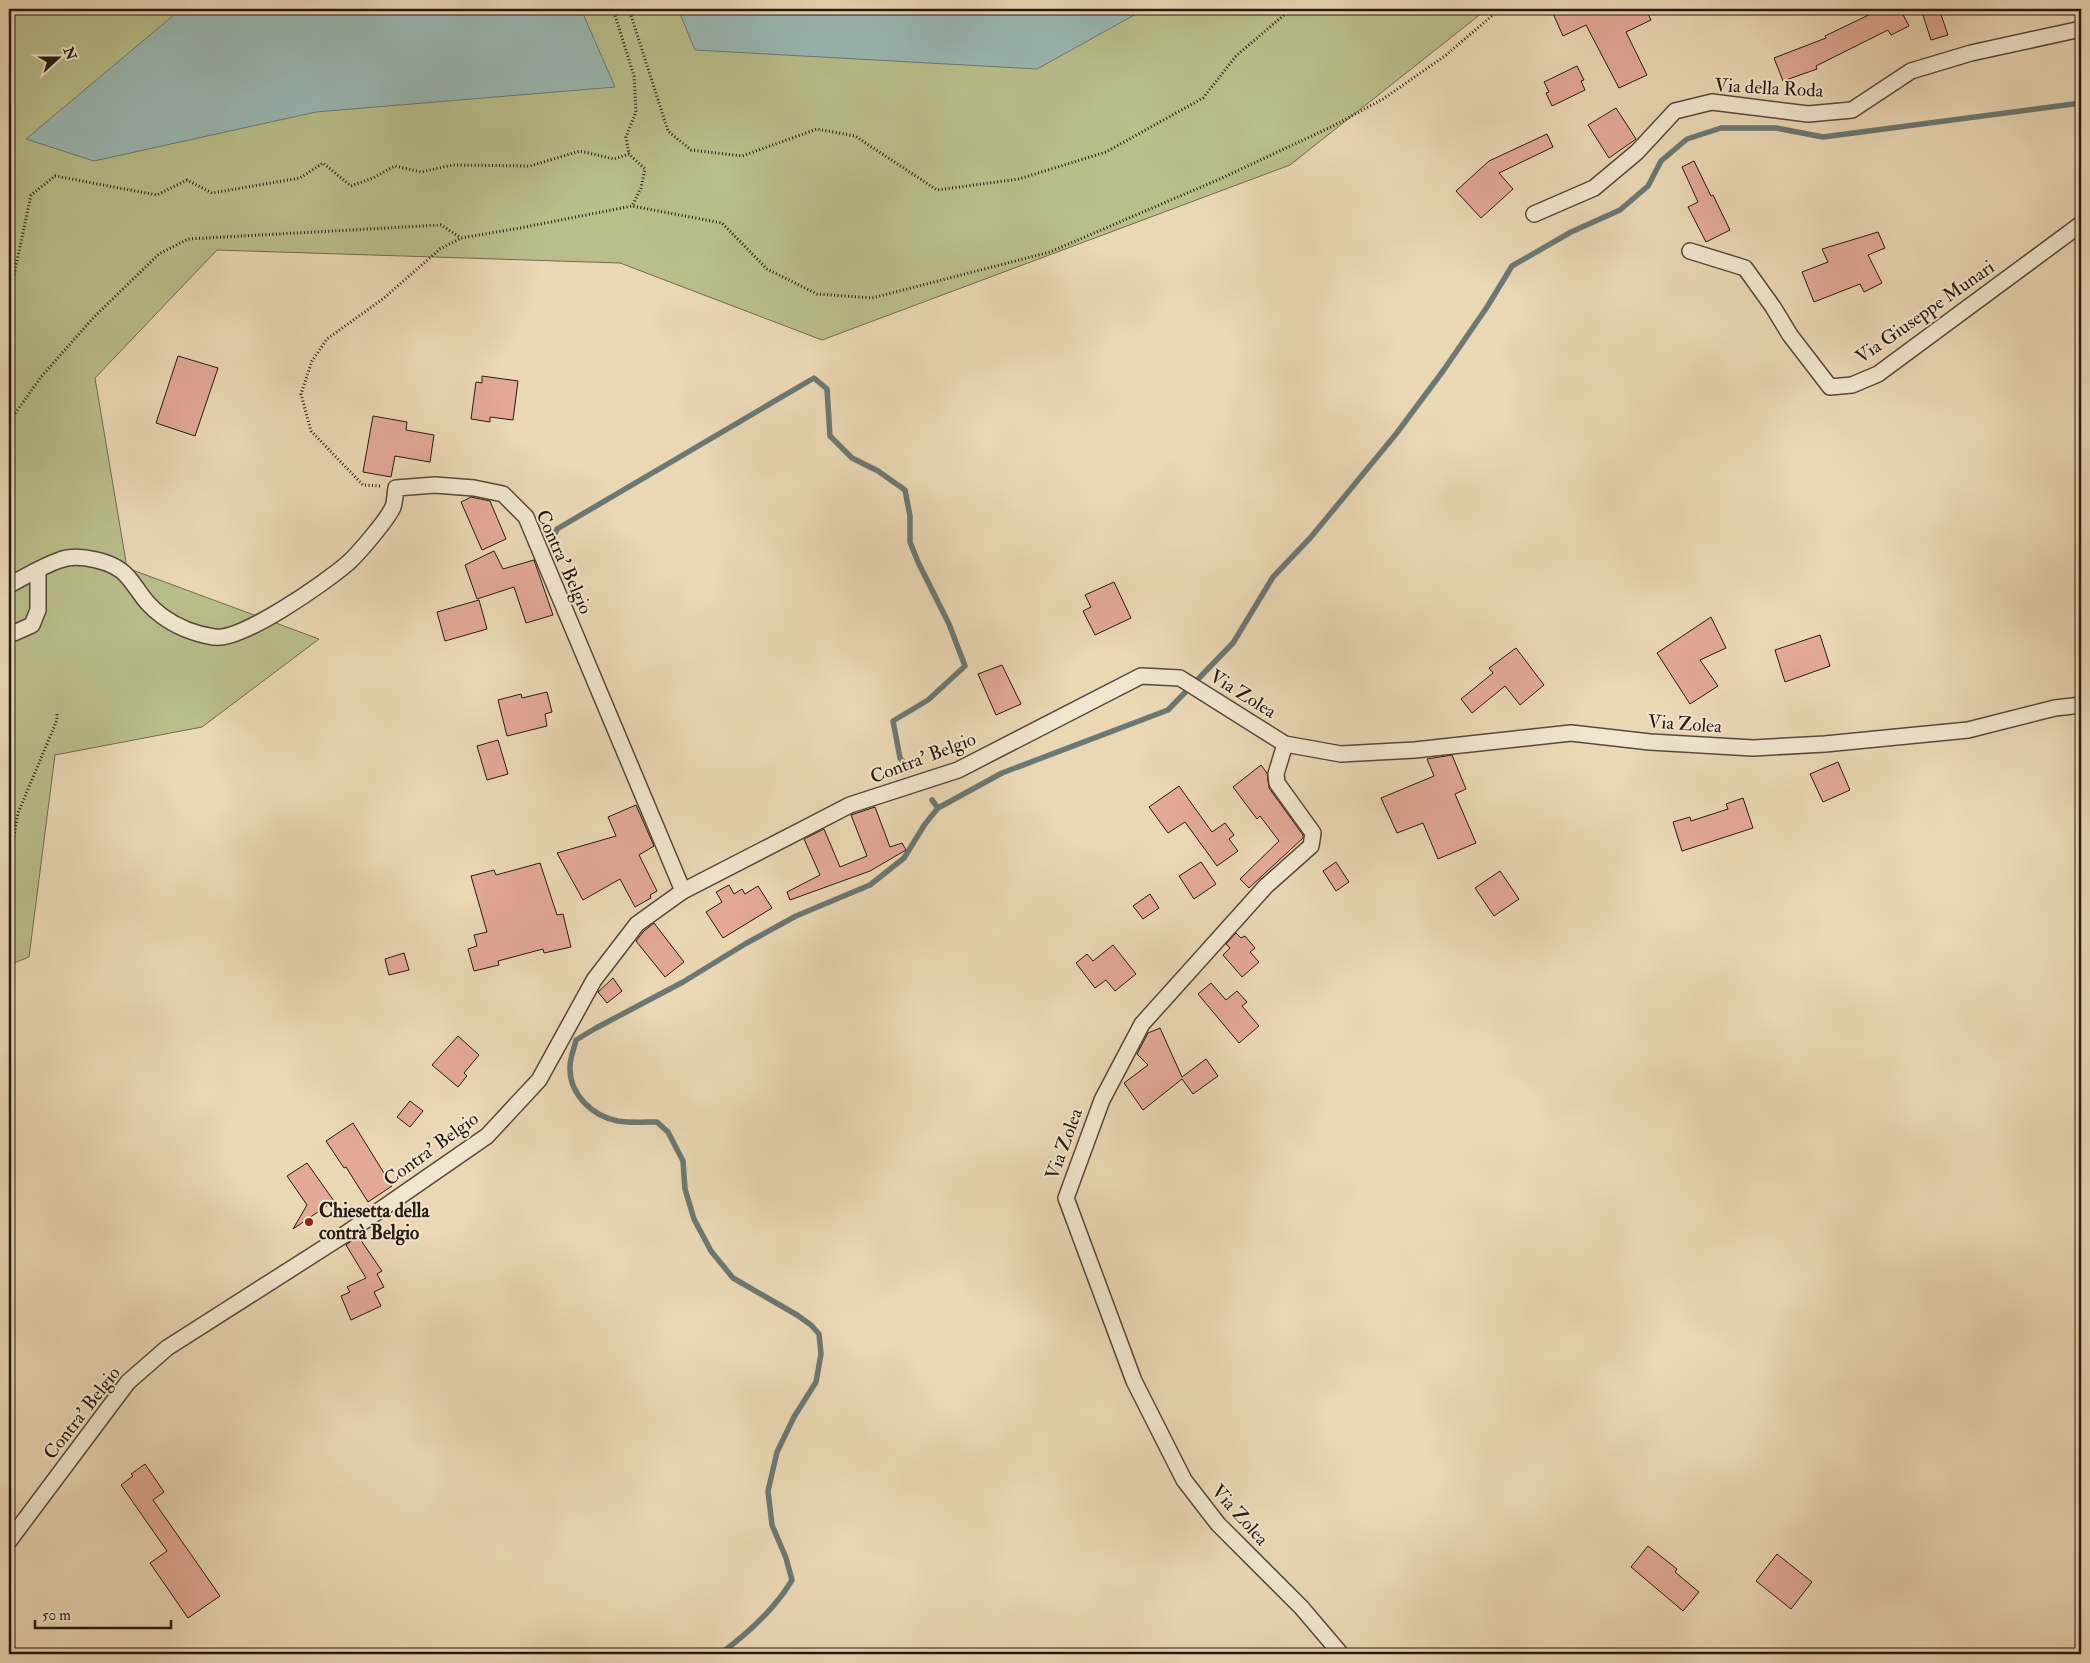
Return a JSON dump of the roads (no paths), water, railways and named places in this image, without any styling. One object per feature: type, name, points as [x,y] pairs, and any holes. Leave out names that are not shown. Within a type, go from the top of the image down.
[{"type":"street","name":"Via della Roda","points":[[1534,214],[1594,188],[1637,152],[1675,112],[1712,102],[1808,114],[1852,110],[1882,92],[1911,71],[1971,53],[2081,29]]},
{"type":"street","name":"Via Giuseppe Munari","points":[[1690,252],[1745,268],[1773,306],[1790,336],[1830,387],[1852,385],[1878,374],[2081,224]]},
{"type":"street","name":"Contra' Belgio","points":[[38,570],[62,559],[88,558],[106,564],[126,575],[141,598],[161,615],[183,629],[216,638],[242,631],[282,609],[348,562],[381,524],[393,506],[396,488],[435,485],[474,488],[503,494],[526,517],[683,891]]},
{"type":"street","points":[[9,585],[38,570],[38,610],[32,624],[14,633],[9,632]]},
{"type":"street","name":"Contra' Belgio","points":[[9,1541],[128,1382],[166,1348],[341,1237],[487,1136],[539,1080],[594,980],[637,924],[683,891],[850,805],[958,770],[1141,676],[1180,678]]},
{"type":"street","name":"Via Zolea","points":[[1180,678],[1285,744],[1341,754],[1415,750],[1570,733],[1650,742],[1753,748],[1968,730],[2055,708],[2081,704]]},
{"type":"street","name":"Via Zolea","points":[[1285,744],[1276,778],[1277,783],[1313,834],[1311,846],[1266,886],[1142,1024],[1102,1100],[1066,1198],[1134,1381],[1184,1480],[1218,1524],[1301,1607],[1341,1654]]},
{"type":"water","points":[[181,9],[581,9],[615,87],[316,112],[94,161],[26,139]]},
{"type":"water","points":[[678,9],[1145,9],[1037,69],[695,50]]},
{"type":"waterway","points":[[720,1654],[760,1620],[792,1580],[786,1558],[772,1525],[768,1491],[777,1452],[794,1417],[816,1382],[821,1354],[819,1334],[811,1325],[797,1315],[733,1278],[711,1251],[694,1219],[685,1189],[683,1161],[668,1132],[657,1122],[628,1122],[608,1118],[591,1109],[578,1095],[573,1086],[570,1067],[576,1040],[683,982],[745,944],[796,916],[870,885],[904,858],[925,824],[938,808],[1002,773],[1168,710],[1233,643],[1273,577],[1311,537],[1396,434],[1443,371],[1487,307],[1512,266],[1571,232],[1620,210],[1648,186],[1661,161],[1687,139],[1721,128],[1776,128],[1823,137],[2081,103]]},
{"type":"waterway","points":[[551,543],[557,529],[814,378],[827,389],[830,436],[852,458],[878,471],[905,490],[910,516],[910,542],[949,624],[965,666],[928,700],[893,721],[900,758],[909,769]]},
{"type":"waterway","points":[[932,800],[938,808]]},
{"type":"place","name":"Chiesetta della contrà Belgio","points":[[309,1222]]}]
